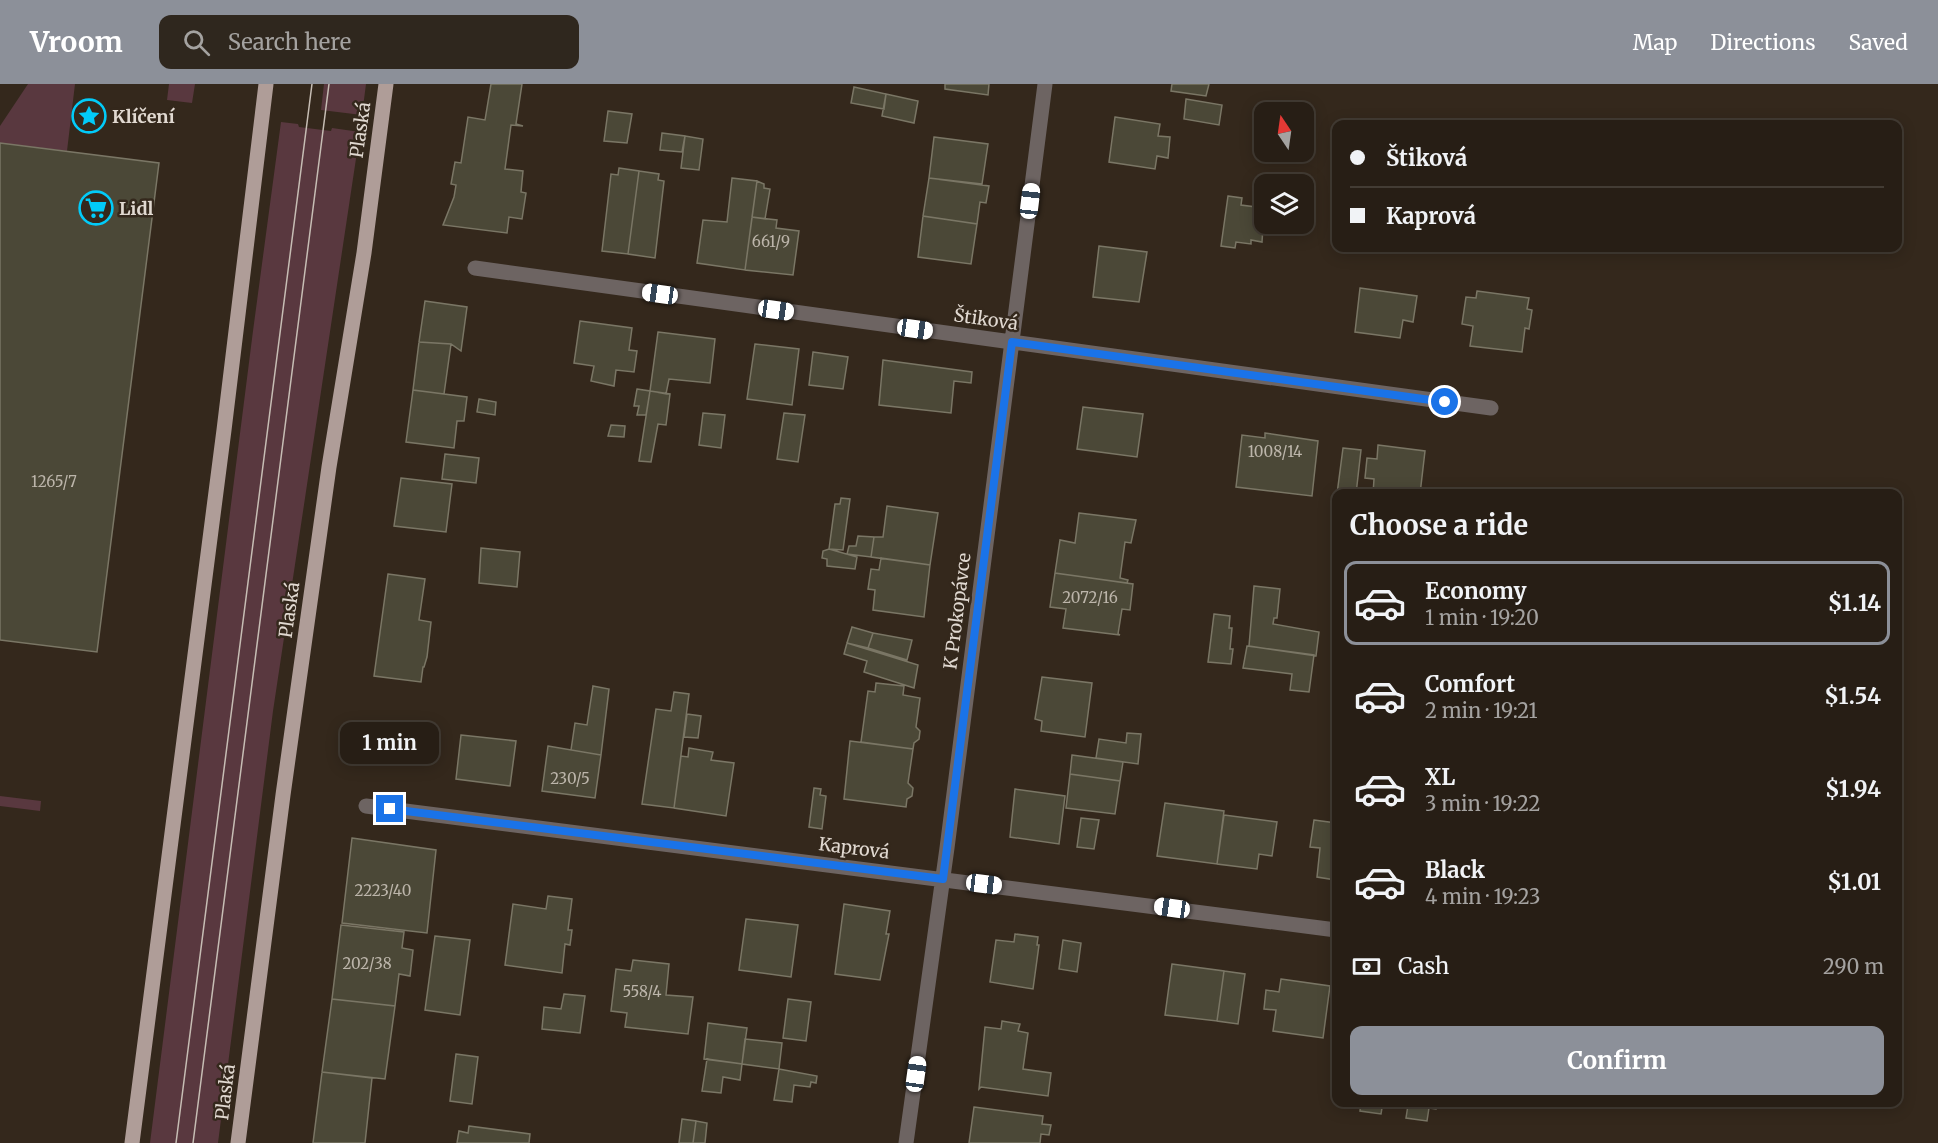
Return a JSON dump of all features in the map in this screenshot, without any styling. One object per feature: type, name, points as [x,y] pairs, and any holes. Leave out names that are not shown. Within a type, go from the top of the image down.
[{"type":"main road","points":[[132,1143],[266,84]]},
{"type":"main road","name":"Plaská","points":[[238,1143],[329,467],[364,253],[386,84]]},
{"type":"street","name":"K Prokopávce","points":[[906,1143],[943,879],[1045,84]]},
{"type":"street","name":"Štiková","points":[[475,268],[1491,408]]},
{"type":"street","name":"Kaprová","points":[[366,806],[1332,929]]},
{"type":"shaded area","points":[[28,84],[75,84],[67,151],[0,143],[0,126]]},
{"type":"shaded area","points":[[169,84],[195,84],[192,103],[167,100]]},
{"type":"shaded area","points":[[324,84],[366,84],[362,115],[321,110]]},
{"type":"shaded area","points":[[281,122],[298,124],[299,127],[360,132],[273,711],[218,1143],[150,1143],[253,331]]},
{"type":"shaded area","points":[[0,796],[41,801],[40,811],[0,806]]},
{"type":"building","points":[[491,84],[522,84],[516,124],[523,126],[511,125],[505,169],[523,171],[521,192],[526,193],[522,219],[509,217],[507,233],[443,225],[454,197],[456,185],[451,184],[455,162],[461,163],[468,117],[485,120]]},
{"type":"building","points":[[945,84],[989,84],[988,95],[945,89]]},
{"type":"building","points":[[1172,84],[1209,84],[1206,96],[1171,91]]},
{"type":"building","points":[[854,87],[886,94],[884,109],[851,103]]},
{"type":"building","points":[[886,94],[918,101],[914,123],[882,116]]},
{"type":"building","points":[[1186,99],[1222,105],[1219,125],[1184,119]]},
{"type":"building","points":[[608,111],[632,114],[627,143],[604,141]]},
{"type":"building","points":[[1115,117],[1160,124],[1158,136],[1170,137],[1168,158],[1157,156],[1155,169],[1109,162]]},
{"type":"building","points":[[662,133],[685,136],[682,152],[660,150]]},
{"type":"building","points":[[685,136],[703,139],[699,170],[681,168]]},
{"type":"building","points":[[934,137],[988,144],[982,184],[929,178]]},
{"type":"building","points":[[0,143],[159,163],[97,652],[0,640]]},
{"type":"building","points":[[619,168],[639,171],[628,254],[602,251],[611,174],[618,175]]},
{"type":"building","points":[[639,171],[659,174],[658,180],[664,181],[655,258],[628,254]]},
{"type":"building","points":[[732,178],[757,181],[745,270],[697,263],[703,220],[727,222]]},
{"type":"building","points":[[929,178],[989,186],[986,203],[980,202],[977,224],[923,216]]},
{"type":"building","points":[[757,181],[764,184],[764,188],[770,189],[765,219],[752,217]]},
{"type":"building","points":[[1228,196],[1242,198],[1241,205],[1254,207],[1254,234],[1263,234],[1262,242],[1251,240],[1251,244],[1236,242],[1235,248],[1221,246]]},
{"type":"building","points":[[923,216],[977,224],[971,264],[918,257]]},
{"type":"building","points":[[752,217],[777,220],[776,228],[799,231],[793,275],[745,270]]},
{"type":"building","points":[[1099,246],[1147,252],[1139,302],[1093,297]]},
{"type":"building","points":[[1360,288],[1417,296],[1413,322],[1403,320],[1400,338],[1355,332]]},
{"type":"building","points":[[1477,291],[1529,298],[1527,309],[1532,310],[1529,329],[1525,328],[1522,352],[1470,346],[1473,326],[1462,324],[1466,297],[1476,298]]},
{"type":"building","points":[[425,301],[467,307],[461,351],[451,344],[419,342]]},
{"type":"building","points":[[580,321],[632,328],[629,350],[637,351],[634,372],[616,370],[614,386],[591,381],[594,366],[574,363]]},
{"type":"building","points":[[658,332],[715,339],[710,383],[669,379],[666,394],[650,391]]},
{"type":"building","points":[[419,342],[451,344],[444,394],[413,390]]},
{"type":"building","points":[[755,344],[799,349],[792,405],[747,399]]},
{"type":"building","points":[[813,352],[848,357],[843,389],[809,385]]},
{"type":"building","points":[[883,360],[972,372],[971,383],[954,381],[951,413],[879,405]]},
{"type":"building","points":[[637,389],[650,391],[646,415],[637,415],[639,406],[634,406]]},
{"type":"building","points":[[413,390],[467,397],[464,421],[457,421],[454,448],[406,442]]},
{"type":"building","points":[[650,391],[670,394],[666,425],[658,424],[651,462],[639,461]]},
{"type":"building","points":[[479,399],[496,402],[495,415],[477,412]]},
{"type":"building","points":[[1083,407],[1143,414],[1137,457],[1077,449]]},
{"type":"building","points":[[703,413],[725,415],[721,448],[699,445]]},
{"type":"building","points":[[784,413],[805,415],[798,462],[777,459]]},
{"type":"building","points":[[611,425],[625,426],[624,437],[608,436]]},
{"type":"building","points":[[1265,433],[1318,441],[1312,496],[1236,487],[1242,435],[1265,438]]},
{"type":"building","points":[[1378,445],[1425,451],[1421,489],[1373,489],[1374,479],[1365,478],[1367,458],[1377,459]]},
{"type":"building","points":[[1343,448],[1361,450],[1357,489],[1338,489]]},
{"type":"building","points":[[445,454],[479,458],[476,483],[442,479]]},
{"type":"building","points":[[401,478],[452,484],[446,532],[394,526]]},
{"type":"building","points":[[841,498],[850,499],[843,550],[829,549],[835,504],[840,504]]},
{"type":"building","points":[[887,506],[938,513],[930,565],[871,557],[874,537],[883,537]]},
{"type":"building","points":[[1079,513],[1136,520],[1131,543],[1125,542],[1120,578],[1128,580],[1127,583],[1055,573],[1060,540],[1075,543]]},
{"type":"building","points":[[858,536],[874,537],[871,557],[847,554],[849,546],[856,546]]},
{"type":"building","points":[[481,548],[520,552],[517,587],[479,583]]},
{"type":"building","points":[[829,549],[857,557],[855,569],[827,566],[827,559],[822,558],[823,551]]},
{"type":"building","points":[[881,558],[930,565],[924,617],[873,610],[875,590],[868,589],[871,569],[879,570]]},
{"type":"building","points":[[1055,573],[1133,584],[1130,610],[1122,609],[1118,634],[1120,635],[1063,628],[1066,609],[1050,607]]},
{"type":"building","points":[[388,574],[425,579],[419,620],[431,622],[427,657],[421,682],[374,676]]},
{"type":"building","points":[[1254,586],[1280,589],[1277,618],[1274,618],[1273,624],[1319,632],[1316,656],[1249,646]]},
{"type":"building","points":[[1214,614],[1230,616],[1229,628],[1232,628],[1230,649],[1233,649],[1231,664],[1208,662]]},
{"type":"building","points":[[852,627],[873,633],[868,648],[847,643]]},
{"type":"building","points":[[873,633],[912,640],[907,660],[868,648]]},
{"type":"building","points":[[847,643],[918,665],[914,688],[864,672],[867,661],[844,654]]},
{"type":"building","points":[[1247,646],[1314,655],[1309,692],[1290,690],[1292,674],[1243,668]]},
{"type":"building","points":[[1042,677],[1092,683],[1085,737],[1041,731],[1042,721],[1035,719]]},
{"type":"building","points":[[876,683],[904,686],[903,695],[920,698],[916,727],[920,731],[919,739],[914,743],[913,749],[861,742],[868,691],[875,692]]},
{"type":"building","points":[[593,686],[609,689],[601,755],[571,750],[575,723],[587,725]]},
{"type":"building","points":[[674,692],[689,694],[674,808],[642,804],[656,709],[671,711]]},
{"type":"building","points":[[687,714],[701,716],[698,738],[684,737]]},
{"type":"building","points":[[1127,733],[1141,734],[1138,764],[1096,758],[1099,739],[1126,743]]},
{"type":"building","points":[[461,735],[516,741],[510,786],[456,779]]},
{"type":"building","points":[[850,741],[913,749],[908,783],[913,788],[912,796],[907,799],[906,807],[844,799]]},
{"type":"building","points":[[548,746],[601,755],[595,798],[542,791]]},
{"type":"building","points":[[689,748],[713,752],[711,760],[734,763],[726,816],[674,808],[681,756],[688,757]]},
{"type":"building","points":[[1072,755],[1123,762],[1120,781],[1070,774]]},
{"type":"building","points":[[1070,774],[1120,781],[1115,814],[1066,808]]},
{"type":"building","points":[[814,788],[821,789],[820,795],[826,796],[822,829],[809,827]]},
{"type":"building","points":[[1015,789],[1065,796],[1059,844],[1010,837]]},
{"type":"building","points":[[1165,803],[1224,811],[1217,864],[1157,856]]},
{"type":"building","points":[[1224,815],[1277,822],[1272,856],[1259,854],[1257,869],[1217,864]]},
{"type":"building","points":[[1081,818],[1099,820],[1094,849],[1077,847]]},
{"type":"building","points":[[1314,820],[1332,822],[1332,879],[1317,877],[1320,848],[1310,847]]},
{"type":"building","points":[[352,838],[436,850],[427,933],[342,923]]},
{"type":"building","points":[[548,896],[572,899],[568,930],[572,930],[570,945],[565,944],[562,973],[505,965],[513,904],[546,909]]},
{"type":"building","points":[[844,904],[890,911],[886,934],[889,934],[880,980],[835,974]]},
{"type":"building","points":[[746,919],[798,925],[791,977],[739,970]]},
{"type":"building","points":[[341,925],[404,932],[402,948],[413,950],[410,976],[399,974],[395,1006],[332,999]]},
{"type":"building","points":[[1015,934],[1038,937],[1033,989],[990,982],[996,940],[1014,942]]},
{"type":"building","points":[[435,936],[470,940],[460,1015],[425,1010]]},
{"type":"building","points":[[1063,940],[1081,943],[1077,972],[1059,969]]},
{"type":"building","points":[[633,960],[669,964],[666,995],[693,997],[688,1034],[625,1027],[627,1013],[611,1011],[616,969],[631,971]]},
{"type":"building","points":[[1172,964],[1224,971],[1217,1021],[1165,1015]]},
{"type":"building","points":[[1224,971],[1245,974],[1238,1024],[1217,1021]]},
{"type":"building","points":[[1281,979],[1330,986],[1323,1038],[1273,1031],[1276,1010],[1264,1009],[1266,990],[1279,992]]},
{"type":"building","points":[[564,994],[585,996],[580,1033],[542,1029],[544,1007],[561,1009]]},
{"type":"building","points":[[332,999],[395,1006],[385,1079],[322,1072]]},
{"type":"building","points":[[788,999],[811,1002],[806,1041],[783,1038]]},
{"type":"building","points":[[1002,1021],[1020,1024],[1018,1031],[1028,1033],[1023,1069],[1051,1073],[1048,1096],[981,1087],[979,1089],[985,1027],[1001,1029]]},
{"type":"building","points":[[708,1023],[747,1028],[742,1064],[704,1059]]},
{"type":"building","points":[[745,1039],[782,1043],[779,1069],[742,1064]]},
{"type":"building","points":[[456,1054],[478,1057],[472,1104],[450,1101]]},
{"type":"building","points":[[707,1059],[742,1064],[740,1080],[723,1077],[721,1093],[702,1091]]},
{"type":"building","points":[[779,1069],[817,1076],[816,1083],[811,1082],[810,1087],[794,1085],[792,1102],[774,1100]]},
{"type":"building","points":[[322,1072],[372,1078],[365,1143],[313,1143]]},
{"type":"building","points":[[974,1107],[1043,1116],[1042,1124],[1051,1125],[1049,1135],[1041,1134],[1040,1143],[969,1143]]},
{"type":"building","points":[[1360,1107],[1382,1107],[1381,1114],[1360,1111]]},
{"type":"building","points":[[1408,1107],[1436,1107],[1436,1109],[1429,1108],[1427,1121],[1406,1118]]},
{"type":"building","points":[[682,1119],[696,1121],[693,1143],[679,1143]]},
{"type":"building","points":[[696,1121],[707,1123],[705,1143],[693,1143]]},
{"type":"building","points":[[469,1126],[530,1134],[529,1143],[457,1143],[459,1131],[468,1133]]},
{"type":"tram line","points":[[176,1143],[312,84]]},
{"type":"tram line","points":[[193,1143],[329,84]]},
{"type":"place","name":"Klíčení","points":[[89,116]]},
{"type":"place","name":"Lidl","points":[[96,208]]},
{"type":"route","points":[[390,809],[943,879],[1012,342],[1445,402]]}]
